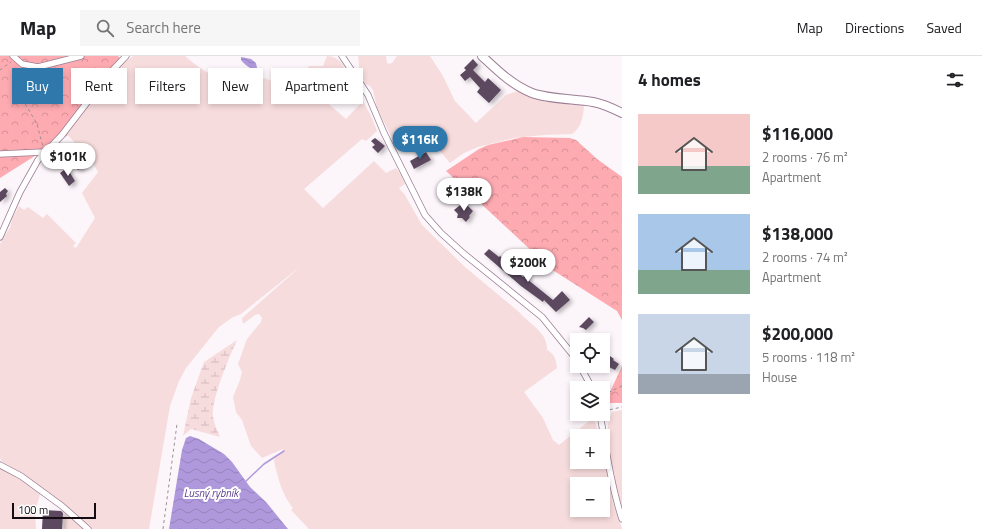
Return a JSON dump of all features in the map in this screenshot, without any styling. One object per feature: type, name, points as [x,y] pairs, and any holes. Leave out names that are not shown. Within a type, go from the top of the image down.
[{"type":"street","points":[[13,56],[22,64],[38,67],[81,56]]},
{"type":"street","points":[[0,237],[20,192],[38,160],[44,152],[62,135],[108,75],[126,56]]},
{"type":"street","points":[[342,56],[368,95],[384,133],[425,215],[441,233],[463,253],[542,317],[570,351]]},
{"type":"street","points":[[482,56],[506,78],[533,93],[594,102],[605,105],[622,113]]},
{"type":"street","points":[[0,154],[44,152]]},
{"type":"street","points":[[601,421],[607,455],[622,520]]},
{"type":"street","points":[[0,465],[21,476],[62,506],[88,529]]},
{"type":"path","points":[[0,70],[11,63],[13,56]]},
{"type":"path","points":[[25,104],[37,124],[44,152]]},
{"type":"path","points":[[610,392],[622,386]]},
{"type":"path","points":[[610,410],[622,407]]},
{"type":"path","points":[[163,529],[177,424]]},
{"type":"green space","points":[[0,56],[118,56],[120,58],[113,68],[71,68],[71,104],[90,104],[67,134],[68,135],[0,178]]},
{"type":"green space","points":[[133,56],[185,56],[200,68],[135,68],[135,104],[200,104],[200,68],[208,73],[208,104],[263,104],[263,79],[265,78],[271,81],[271,104],[329,104],[346,119],[360,104],[363,104],[363,101],[377,131],[366,141],[362,139],[304,189],[323,208],[374,161],[386,173],[396,168],[405,184],[399,188],[405,195],[422,225],[465,267],[519,312],[541,333],[547,350],[552,353],[555,358],[557,368],[524,392],[543,418],[553,440],[559,445],[570,436],[570,469],[606,469],[608,477],[570,477],[570,517],[610,517],[610,487],[622,529],[309,529],[291,510],[293,508],[283,491],[279,480],[274,461],[283,449],[262,458],[251,446],[242,420],[236,412],[233,397],[242,372],[238,364],[247,339],[261,322],[262,318],[259,314],[255,315],[243,324],[242,318],[301,266],[241,314],[233,317],[219,327],[186,368],[179,381],[170,406],[149,529],[90,529],[16,471],[2,462],[0,458],[0,244],[10,228],[12,219],[19,206],[24,210],[28,207],[43,218],[47,214],[76,243],[73,246],[76,248],[95,218],[82,193],[98,172],[94,165],[67,134],[89,104],[127,104],[127,68],[119,68]]},
{"type":"green space","points":[[327,56],[339,60],[344,67],[308,68],[309,66],[323,66]]},
{"type":"green space","points":[[358,56],[386,56],[387,63],[389,64],[392,63],[397,56],[430,56],[443,76],[455,101],[476,123],[506,95],[518,91],[531,96],[584,103],[584,111],[578,128],[572,134],[514,138],[478,147],[464,153],[450,163],[434,144],[423,136],[396,146],[377,108],[373,90],[370,86],[365,84],[363,80],[363,68],[359,68]]},
{"type":"green space","points":[[523,137],[570,138],[576,140],[597,159],[622,177],[622,320],[617,311],[551,269],[446,171],[479,149],[488,145]]},
{"type":"green space","points":[[237,340],[221,378],[213,409],[215,425],[220,437],[191,429],[183,436],[191,398],[204,362]]},
{"type":"green space","points":[[622,366],[622,403],[610,403],[610,392]]},
{"type":"green space","points":[[622,410],[622,511],[618,501],[610,462],[610,429],[608,429],[608,424],[612,412]]},
{"type":"green space","points":[[589,421],[595,421],[597,429],[579,429]]},
{"type":"green space","points":[[0,467],[39,492],[40,494],[35,512],[36,529],[0,529]]},
{"type":"green space","points":[[65,513],[84,529],[64,529]]},
{"type":"water","points":[[241,57],[251,59],[256,63],[257,68],[248,67],[241,60]]},
{"type":"water","name":"Lusný rybník","points":[[190,436],[199,439],[224,454],[232,462],[250,487],[266,502],[288,529],[169,529],[182,450],[186,438]]},
{"type":"building","points":[[473,59],[478,65],[473,70],[485,82],[488,78],[501,90],[489,103],[477,92],[480,88],[470,77],[465,81],[460,75],[466,70],[464,68]]},
{"type":"building","points":[[375,138],[385,146],[378,153],[372,147],[375,145],[371,141]]},
{"type":"building","points":[[73,150],[84,166],[78,170],[67,154]]},
{"type":"building","points":[[426,152],[431,160],[414,169],[410,161]]},
{"type":"building","points":[[67,168],[75,181],[69,186],[60,173]]},
{"type":"building","points":[[5,188],[8,191],[6,194],[7,196],[0,202],[0,192]]},
{"type":"building","points":[[464,202],[473,211],[466,222],[462,218],[457,218],[458,214],[454,210]]},
{"type":"building","points":[[489,249],[511,265],[512,263],[518,269],[516,271],[523,277],[526,274],[529,277],[527,279],[553,300],[562,291],[570,300],[556,312],[544,300],[543,302],[521,286],[484,254]]},
{"type":"building","points":[[589,317],[594,322],[586,330],[579,327]]},
{"type":"building","points":[[610,356],[619,364],[615,370],[610,368]]},
{"type":"building","points":[[43,510],[61,511],[63,513],[62,529],[42,529]]},
{"type":"waterway","points":[[245,482],[264,464],[284,451]]}]
